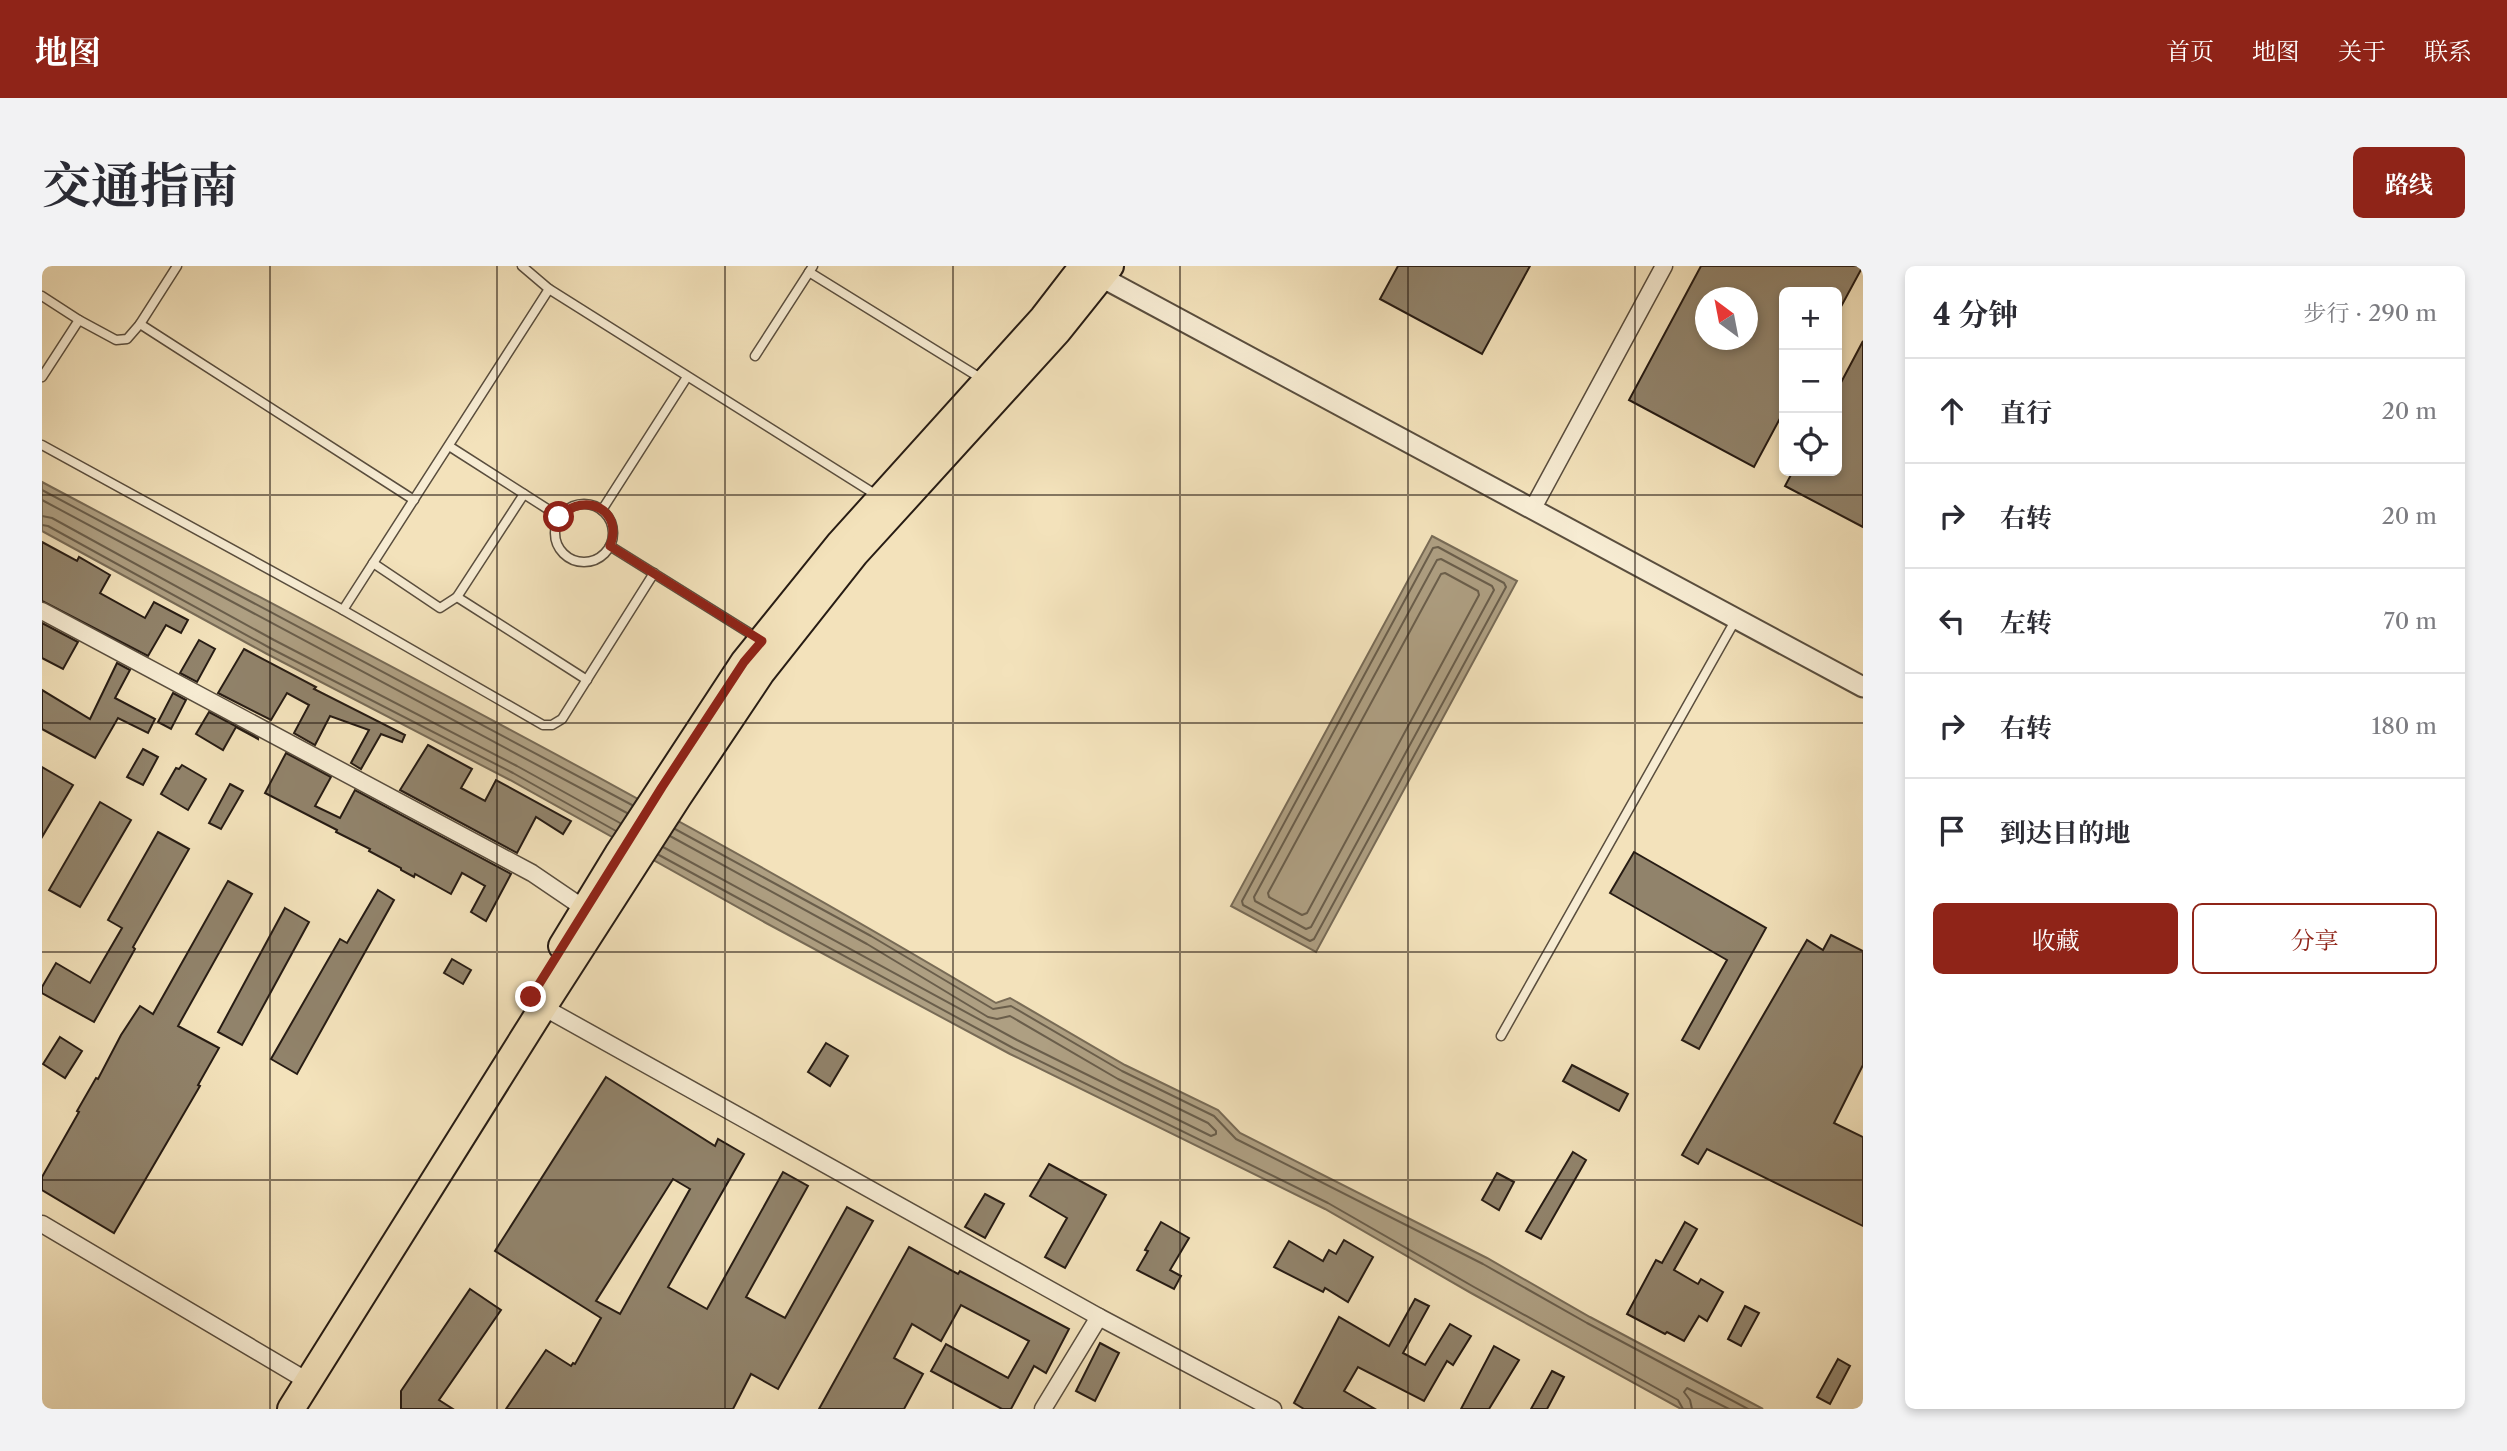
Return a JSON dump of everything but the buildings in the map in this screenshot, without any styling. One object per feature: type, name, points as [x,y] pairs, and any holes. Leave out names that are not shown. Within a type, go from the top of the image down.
[{"type":"main road","points":[[769,647],[840,543],[1043,318],[1092,269]]},
{"type":"main road","points":[[301,1377],[543,1007],[744,662],[769,647],[1058,331],[1092,269]]},
{"type":"main road","points":[[285,1406],[585,909],[627,860]]},
{"type":"street","points":[[1532,510],[1664,266]]},
{"type":"street","points":[[1092,269],[1532,510],[1863,687]]},
{"type":"street","points":[[42,611],[532,873],[585,909]]},
{"type":"street","points":[[543,1007],[1099,1317],[1273,1409]]},
{"type":"street","points":[[42,1224],[301,1377]]},
{"type":"street","points":[[1043,1409],[1099,1317]]},
{"type":"lane","points":[[42,296],[116,340],[127,339],[140,324],[177,266]]},
{"type":"lane","points":[[522,266],[549,289],[880,498]]},
{"type":"lane","points":[[755,356],[811,269],[986,381]]},
{"type":"lane","points":[[343,610],[549,289]]},
{"type":"lane","points":[[42,377],[79,320]]},
{"type":"lane","points":[[140,324],[414,500]]},
{"type":"lane","points":[[602,510],[688,377]]},
{"type":"lane","points":[[42,445],[343,610],[543,725],[552,725],[562,719],[654,573]]},
{"type":"lane","points":[[449,446],[559,517]]},
{"type":"lane","points":[[373,563],[440,608],[457,597],[524,494]]},
{"type":"lane","points":[[579,504],[591,504],[602,510],[610,519],[613,530],[610,546],[605,553],[595,560],[583,562],[563,554],[555,536],[559,517],[568,508],[579,504]]},
{"type":"lane","points":[[610,546],[769,647]]},
{"type":"lane","points":[[457,597],[587,680]]},
{"type":"lane","points":[[1501,1036],[1736,619]]},
{"type":"water","points":[[42,482],[642,801],[996,1003],[1010,998],[1125,1065],[1218,1110],[1240,1133],[1487,1258],[1590,1317],[1763,1409],[1681,1409],[1325,1209],[1010,1054],[766,923],[510,780],[267,654],[42,531]]},
{"type":"water","points":[[1432,536],[1517,581],[1316,952],[1231,906]]},
{"type":"route","points":[[531,997],[618,854],[744,662],[762,641],[610,546],[613,530],[610,519],[602,510],[591,504],[579,504],[568,508],[559,517]]}]
